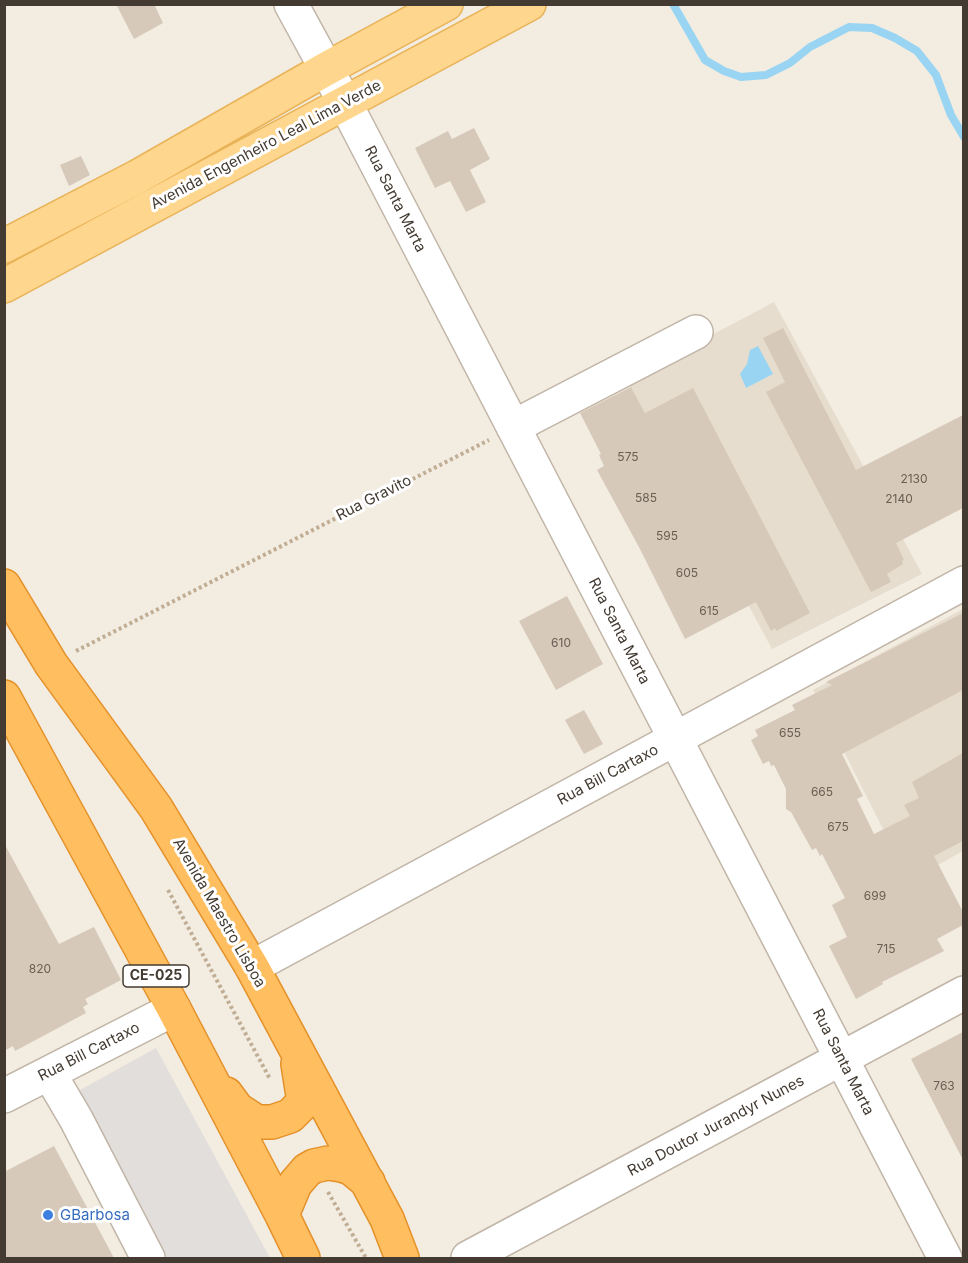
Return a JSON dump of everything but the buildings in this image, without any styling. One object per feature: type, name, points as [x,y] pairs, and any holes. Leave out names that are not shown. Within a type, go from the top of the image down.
[{"type":"highway","name":"Avenida Maestro Lisboa","points":[[4,586],[51,664],[156,808],[252,968],[368,1182],[387,1219],[402,1258]]},
{"type":"highway","name":"CE-025","points":[[4,697],[174,1009],[303,1258]]},
{"type":"highway","points":[[203,1064],[237,1109],[248,1117],[257,1122],[272,1122],[290,1116],[304,1102],[297,1063],[280,1019]]},
{"type":"highway","points":[[282,1215],[295,1184],[306,1170],[314,1166],[328,1163],[341,1165],[351,1168],[368,1182]]},
{"type":"main road","points":[[4,246],[137,177],[326,69],[446,4]]},
{"type":"main road","name":"Avenida Engenheiro Leal Lima Verde","points":[[4,286],[529,4]]},
{"type":"main road","points":[[137,177],[152,206]]},
{"type":"street","name":"Rua Santa Marta","points":[[291,4],[345,103],[945,1258]]},
{"type":"street","points":[[513,427],[696,333]]},
{"type":"street","name":"Rua Bill Cartaxo","points":[[252,968],[963,583]]},
{"type":"street","name":"Rua Doutor Jurandyr Nunes","points":[[468,1258],[963,993]]},
{"type":"street","name":"Rua Bill Cartaxo","points":[[4,1096],[174,1009]]},
{"type":"street","points":[[48,1073],[76,1119],[148,1258]]},
{"type":"path","name":"Rua Gravito","points":[[51,664],[513,427]]},
{"type":"path","points":[[167,888],[290,1116]]},
{"type":"path","points":[[314,1166],[366,1258]]},
{"type":"shaded area","points":[[774,302],[922,574],[772,649],[627,380]]},
{"type":"shaded area","points":[[963,609],[963,851],[909,881],[813,690]]},
{"type":"shaded area","points":[[156,1048],[270,1258],[137,1258],[53,1105]]},
{"type":"water","points":[[758,346],[773,374],[746,388],[740,374],[747,364],[750,350]]},
{"type":"waterway","points":[[673,4],[705,60],[724,71],[741,77],[766,75],[790,63],[810,47],[849,27],[872,28],[895,38],[917,51],[936,75],[951,115],[964,137]]},
{"type":"place","name":"GBarbosa","points":[[48,1215]]}]
